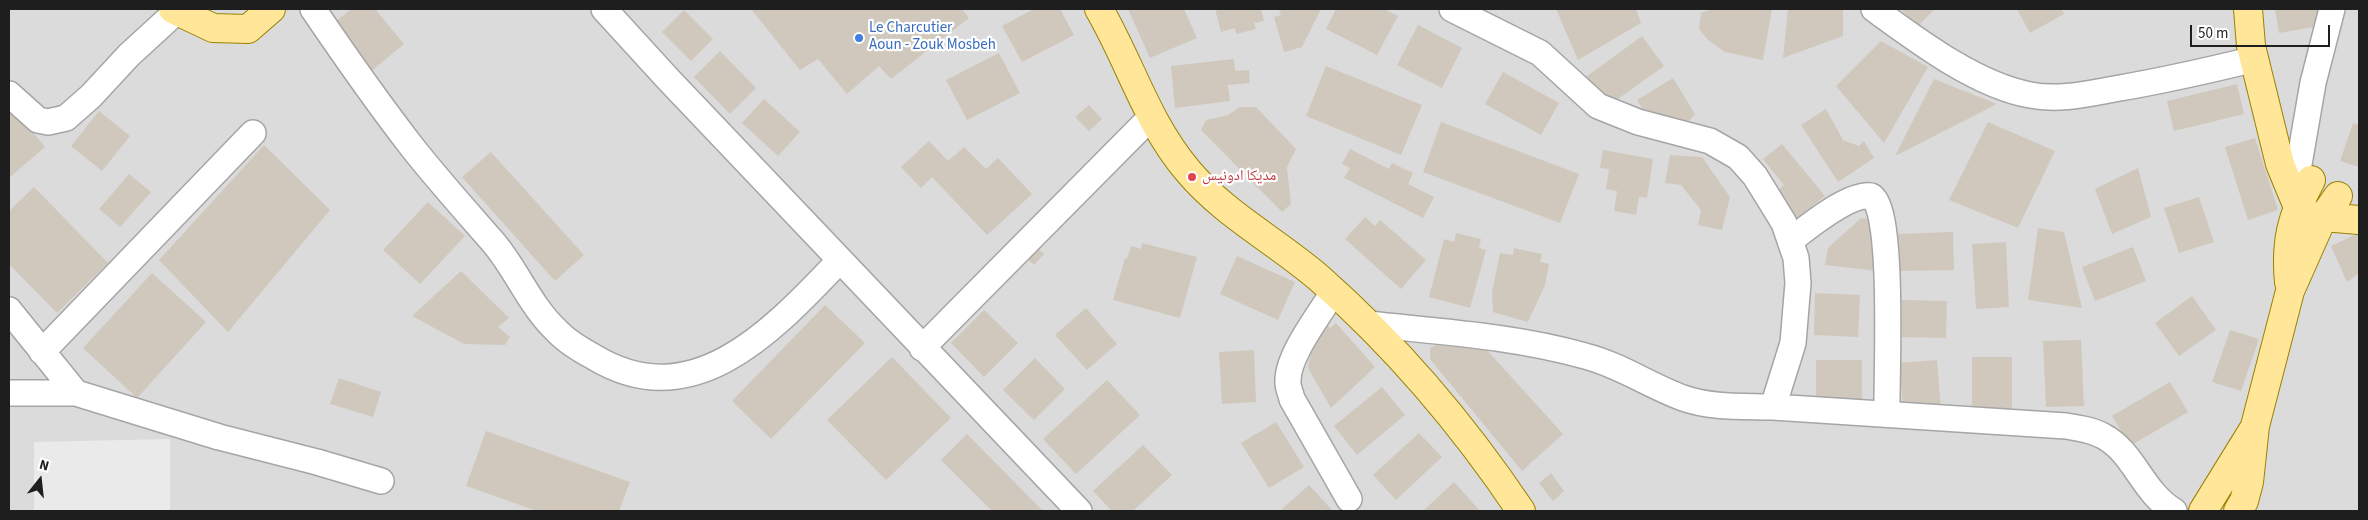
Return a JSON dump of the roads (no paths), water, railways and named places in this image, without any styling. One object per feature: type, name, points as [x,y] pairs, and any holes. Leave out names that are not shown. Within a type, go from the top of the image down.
[{"type":"main road","points":[[175,10],[213,28],[248,29],[271,9]]},
{"type":"main road","points":[[1099,9],[1152,116],[1186,169],[1204,189],[1236,217],[1306,267],[1368,324],[1449,416],[1521,511]]},
{"type":"main road","points":[[2248,9],[2249,32],[2280,164],[2297,205],[2303,213],[2322,218],[2359,220]]},
{"type":"main road","points":[[2237,511],[2244,501],[2249,482],[2255,426],[2290,291],[2322,218],[2349,199],[2305,172],[2289,150],[2275,137]]},
{"type":"main road","points":[[2290,291],[2287,262],[2289,240],[2305,172]]},
{"type":"main road","points":[[2208,501],[2255,426]]},
{"type":"street","points":[[312,9],[413,148],[509,261],[533,302],[557,332],[607,365],[636,377],[661,378],[691,373],[717,364],[737,354],[759,339],[840,260]]},
{"type":"street","points":[[604,9],[656,67],[1079,511]]},
{"type":"street","points":[[1452,9],[1540,52],[1598,106],[1638,122],[1710,141],[1738,157],[1755,176],[1773,202],[1791,240],[1796,258],[1797,310],[1793,343],[1773,407]]},
{"type":"street","points":[[1874,9],[1926,45],[1986,80],[2013,91],[2047,98],[2077,96],[2176,78],[2255,59]]},
{"type":"street","points":[[2305,172],[2314,83],[2332,9]]},
{"type":"street","points":[[9,94],[38,120],[53,121],[66,118],[91,96],[175,10]]},
{"type":"street","points":[[922,348],[1152,116]]},
{"type":"street","points":[[42,352],[253,134]]},
{"type":"street","points":[[1791,240],[1817,221],[1857,198],[1867,195],[1876,200],[1884,227],[1888,257],[1886,414]]},
{"type":"street","points":[[1334,292],[1294,357],[1289,372],[1288,384],[1292,399],[1349,499]]},
{"type":"street","points":[[9,310],[76,393]]},
{"type":"street","points":[[1368,324],[1499,337],[1544,345],[1588,356],[1682,398],[1725,406],[1886,414],[2066,426],[2088,430],[2104,437],[2123,451],[2152,494],[2174,511]]},
{"type":"street","points":[[9,393],[76,393],[219,437],[317,462],[381,481]]},
{"type":"street","points":[[2208,501],[2232,502],[2237,511]]},
{"type":"place","name":"Le Charcutier Aoun - Zouk Mosbeh","points":[[859,38]]},
{"type":"place","name":"مديكا ادونيس","points":[[1192,177]]}]
